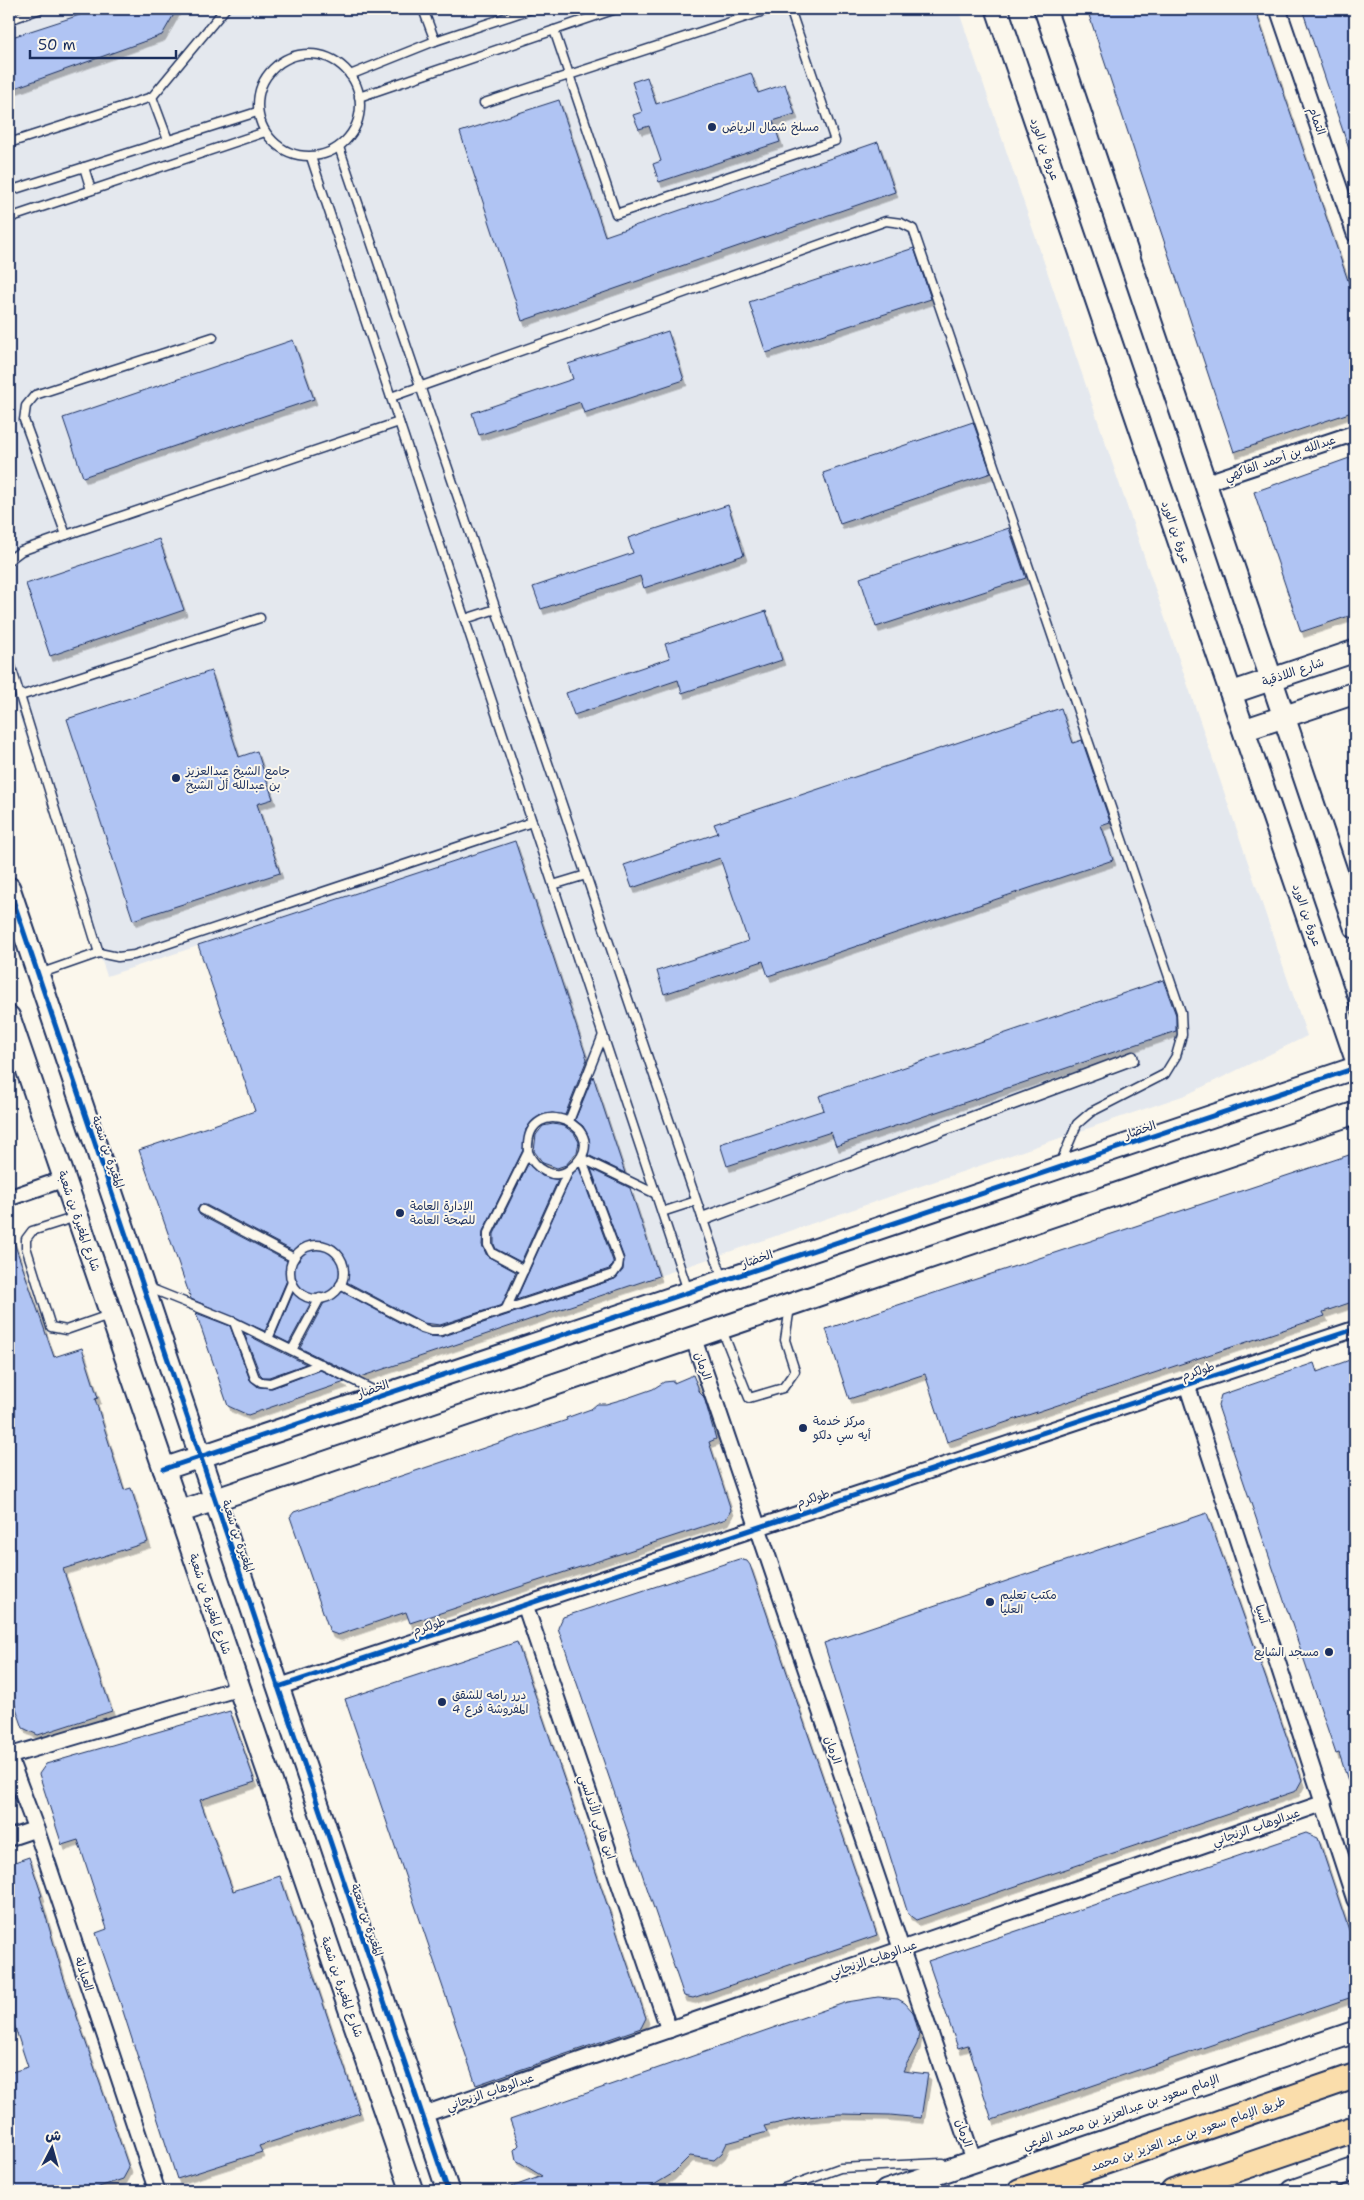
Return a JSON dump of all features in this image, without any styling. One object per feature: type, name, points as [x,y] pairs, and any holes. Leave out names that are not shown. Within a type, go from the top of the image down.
[{"type":"main road","name":"طريق الإمام سعود بن عبد العزيز بن محمد","points":[[1020,2191],[1355,2076]]},
{"type":"main road","points":[[1173,2191],[1355,2129]]},
{"type":"street","name":"عروة بن الورد","points":[[997,9],[1355,1056]]},
{"type":"street","points":[[1045,9],[1284,716],[1348,882],[1355,926]]},
{"type":"street","name":"التمام","points":[[1278,9],[1355,234]]},
{"type":"street","name":"عبدالله بن أحمد الفاكهي","points":[[1205,483],[1355,433]]},
{"type":"street","name":"شارع اللاذقية","points":[[1232,693],[1355,651]]},
{"type":"street","points":[[1244,730],[1355,692]]},
{"type":"street","name":"المغيرة بن شعبة","points":[[9,888],[448,2191]]},
{"type":"street","name":"شارع المغيرة بن شعبة","points":[[9,1016],[412,2191]]},
{"type":"street","name":"الخضار","points":[[164,1470],[1355,1068]]},
{"type":"street","points":[[179,1512],[1355,1113]]},
{"type":"street","points":[[9,1198],[64,1179]]},
{"type":"street","name":"طولكرم","points":[[278,1687],[1355,1329]]},
{"type":"street","name":"الرمان","points":[[693,1337],[974,2162]]},
{"type":"street","name":"آسيا","points":[[1187,1385],[1355,1900]]},
{"type":"street","name":"ابن هاني الأندلسي","points":[[525,1605],[669,2030]]},
{"type":"street","points":[[9,1756],[239,1688]]},
{"type":"street","name":"العبادلة","points":[[9,1756],[36,1829],[157,2191]]},
{"type":"street","name":"عبدالوهاب الزنجاني","points":[[422,2115],[1324,1803]]},
{"type":"street","points":[[9,1838],[36,1829]]},
{"type":"street","name":"الإمام سعود بن عبدالعزيز بن محمد الفرعي","points":[[886,2191],[1355,2032]]},
{"type":"street","points":[[1292,2191],[1355,2169]]},
{"type":"lane","points":[[9,20],[40,9]]},
{"type":"lane","points":[[9,143],[152,97],[225,9]]},
{"type":"lane","points":[[423,9],[435,41]]},
{"type":"lane","points":[[350,75],[435,41],[532,9]]},
{"type":"lane","points":[[359,97],[614,9]]},
{"type":"lane","points":[[484,104],[770,9]]},
{"type":"lane","points":[[554,30],[616,214],[835,141],[790,9]]},
{"type":"lane","points":[[306,54],[331,59],[350,75],[359,97],[360,110],[358,122],[352,133],[339,147],[323,155],[311,157],[287,152],[276,145],[265,132],[257,112],[260,89],[265,78],[278,65],[294,56],[306,54]]},
{"type":"lane","points":[[152,97],[168,140]]},
{"type":"lane","points":[[9,191],[257,112]]},
{"type":"lane","points":[[9,218],[265,132]]},
{"type":"lane","points":[[339,147],[724,1281]]},
{"type":"lane","points":[[311,157],[688,1293]]},
{"type":"lane","points":[[84,167],[91,190]]},
{"type":"lane","points":[[391,397],[886,221],[901,223],[913,229],[1181,1012],[1182,1035],[1176,1056],[1164,1074],[1091,1112],[1077,1124],[1059,1168]]},
{"type":"lane","points":[[66,535],[24,420],[26,406],[35,395],[213,337]]},
{"type":"lane","points":[[9,560],[21,551],[66,535],[399,422]]},
{"type":"lane","points":[[465,619],[496,609]]},
{"type":"lane","points":[[20,696],[260,618]]},
{"type":"lane","points":[[9,660],[99,953]]},
{"type":"lane","points":[[38,974],[99,953],[118,957],[134,955],[532,822]]},
{"type":"lane","points":[[553,885],[586,875]]},
{"type":"lane","points":[[569,1121],[603,1035]]},
{"type":"lane","points":[[1133,1056],[1134,1060],[702,1219],[1133,1056]]},
{"type":"lane","points":[[506,1309],[568,1172],[581,1158],[584,1143],[581,1134],[569,1121],[551,1118],[535,1126],[527,1143],[528,1152],[536,1166],[551,1174],[568,1172]]},
{"type":"lane","points":[[524,1270],[492,1252],[488,1245],[488,1233],[528,1152]]},
{"type":"lane","points":[[581,1158],[656,1194]]},
{"type":"lane","points":[[340,1285],[431,1331],[441,1331],[613,1274],[618,1267],[619,1260],[581,1158]]},
{"type":"lane","points":[[662,1212],[696,1201]]},
{"type":"lane","points":[[203,1210],[294,1258]]},
{"type":"lane","points":[[78,1217],[32,1231],[26,1239],[26,1247],[52,1327],[66,1330],[111,1314]]},
{"type":"lane","points":[[322,1245],[330,1248],[341,1261],[344,1269],[340,1285],[335,1292],[320,1298],[303,1295],[292,1282],[290,1274],[294,1258],[306,1247],[322,1245]]},
{"type":"lane","points":[[268,1339],[292,1282]]},
{"type":"lane","points":[[143,1286],[234,1322],[384,1396]]},
{"type":"lane","points":[[292,1350],[320,1298]]},
{"type":"lane","points":[[721,1328],[749,1398],[783,1388],[795,1371],[785,1340],[790,1304]]},
{"type":"lane","points":[[234,1322],[255,1378],[261,1382],[270,1383],[321,1364]]},
{"type":"lane","points":[[776,2191],[840,2168],[974,2162]]},
{"type":"shaded area","points":[[9,9],[958,9],[1307,1036],[1188,1094],[659,1276],[515,841],[107,976],[9,686]]},
{"type":"building","points":[[98,9],[177,9],[162,35],[9,90],[9,38]]},
{"type":"building","points":[[1087,9],[1255,9],[1355,301],[1355,411],[1234,452]]},
{"type":"building","points":[[1302,9],[1355,9],[1355,158],[1352,158]]},
{"type":"building","name":"مسلخ شمال الرياض","points":[[751,73],[758,93],[785,84],[795,114],[773,121],[780,142],[659,182],[653,164],[661,161],[649,126],[639,129],[633,115],[642,112],[632,82],[647,77],[656,104]]},
{"type":"building","points":[[559,100],[605,236],[878,142],[895,192],[522,321],[460,132]]},
{"type":"building","points":[[914,248],[931,299],[766,353],[749,302]]},
{"type":"building","points":[[668,331],[684,380],[584,413],[580,402],[479,435],[472,413],[573,379],[568,364]]},
{"type":"building","points":[[293,340],[314,399],[83,477],[63,418]]},
{"type":"building","points":[[973,422],[991,473],[840,524],[823,473]]},
{"type":"building","points":[[1355,456],[1355,614],[1301,632],[1254,492]]},
{"type":"building","points":[[728,505],[744,555],[644,588],[640,576],[541,609],[533,587],[633,553],[628,538]]},
{"type":"building","points":[[1009,528],[1026,578],[876,627],[860,578]]},
{"type":"building","points":[[159,539],[184,610],[50,656],[26,584]]},
{"type":"building","points":[[766,611],[782,660],[682,693],[678,680],[574,715],[566,693],[670,658],[665,644]]},
{"type":"building","name":"جامع الشيخ عبدالعزيز بن عبدالله أل الشيخ","points":[[211,671],[239,757],[257,751],[273,799],[257,804],[280,873],[133,920],[67,719]]},
{"type":"building","points":[[1061,708],[1073,743],[1082,740],[1110,822],[1101,825],[1113,860],[768,976],[763,961],[664,994],[657,971],[748,941],[720,858],[632,888],[624,865],[718,833],[714,824]]},
{"type":"building","name":"الإدارة العامة للصحة العامة","points":[[515,841],[587,1059],[565,1115],[552,1113],[539,1116],[526,1129],[523,1150],[483,1231],[482,1245],[487,1256],[516,1272],[502,1305],[440,1325],[424,1323],[343,1280],[337,1281],[335,1288],[419,1333],[441,1337],[615,1279],[623,1270],[624,1258],[591,1169],[630,1188],[659,1276],[360,1377],[300,1348],[325,1301],[325,1295],[322,1293],[315,1295],[289,1343],[275,1336],[297,1284],[295,1277],[287,1280],[265,1331],[191,1299],[139,1150],[255,1111],[198,945]],"holes":[[[200,1205],[206,1205],[297,1253],[300,1257],[299,1261],[291,1263],[200,1215],[197,1210]]]},
{"type":"building","points":[[1163,980],[1176,1015],[1176,1031],[836,1146],[831,1132],[727,1166],[720,1144],[824,1110],[819,1096]]},
{"type":"building","points":[[593,1076],[625,1173],[588,1155],[589,1138],[583,1126],[575,1120]]},
{"type":"building","points":[[553,1124],[564,1126],[574,1133],[579,1142],[577,1152],[566,1165],[557,1168],[543,1163],[534,1151],[536,1135],[543,1126]]},
{"type":"building","points":[[1355,1153],[1355,1301],[1323,1312],[1325,1316],[947,1442],[925,1374],[849,1399],[826,1329]]},
{"type":"building","points":[[528,1164],[542,1176],[558,1180],[521,1262],[496,1249],[494,1234]]},
{"type":"building","points":[[579,1168],[613,1265],[609,1269],[516,1300],[573,1173]]},
{"type":"building","points":[[9,1234],[11,1234],[54,1357],[82,1348],[98,1398],[95,1399],[124,1490],[131,1488],[148,1542],[63,1569],[112,1711],[38,1735],[23,1728],[9,1688]]},
{"type":"building","points":[[196,1313],[230,1326],[250,1380],[258,1387],[272,1388],[320,1370],[345,1382],[248,1415],[228,1406]]},
{"type":"building","points":[[244,1333],[306,1364],[269,1377],[263,1377],[260,1374]]},
{"type":"building","points":[[1355,1358],[1355,1792],[1352,1793],[1339,1753],[1336,1754],[1218,1406],[1221,1395],[1314,1363],[1317,1372]]},
{"type":"building","points":[[693,1375],[698,1391],[704,1397],[716,1439],[709,1442],[731,1510],[726,1519],[410,1623],[406,1612],[338,1635],[330,1632],[290,1517],[294,1512],[567,1420],[566,1418],[591,1409],[597,1404],[606,1404],[627,1398],[653,1389],[664,1382],[674,1381],[674,1383]]},
{"type":"building","points":[[1207,1513],[1302,1780],[1296,1791],[916,1920],[908,1914],[824,1643]]},
{"type":"building","points":[[739,1559],[747,1561],[750,1565],[877,1935],[693,1998],[684,1996],[558,1628],[563,1617]]},
{"type":"building","points":[[517,1642],[646,2018],[641,2028],[476,2085],[345,1699]]},
{"type":"building","points":[[230,1711],[255,1782],[200,1800],[233,1891],[280,1876],[360,2113],[259,2146],[262,2152],[177,2179],[96,1933],[107,1929],[78,1840],[62,1845],[39,1774],[46,1764]]},
{"type":"building","points":[[1306,1833],[1318,1838],[1355,1948],[1355,1996],[992,2120],[968,2045],[958,2048],[928,1961]]},
{"type":"building","points":[[29,1857],[42,1896],[40,1896],[63,1976],[129,2168],[123,2179],[87,2191],[9,2191],[9,2073],[28,2067],[9,2009],[9,1864]]},
{"type":"building","points":[[878,1997],[898,1999],[905,2003],[913,2012],[919,2033],[917,2044],[903,2071],[928,2074],[921,2118],[839,2114],[807,2117],[764,2126],[767,2132],[727,2143],[722,2153],[714,2160],[690,2156],[672,2174],[644,2191],[506,2191],[506,2189],[542,2176],[516,2160],[514,2150],[519,2145],[510,2120],[847,2002]]},
{"type":"cycle path","points":[[9,888],[448,2191]]},
{"type":"cycle path","points":[[164,1469],[1355,1068]]},
{"type":"cycle path","points":[[278,1687],[1355,1329]]},
{"type":"place","name":"مسلخ شمال الرياض","points":[[712,127]]},
{"type":"place","name":"جامع الشيخ عبدالعزيز بن عبدالله أل الشيخ","points":[[176,778]]},
{"type":"place","name":"الإدارة العامة للصحة العامة","points":[[400,1213]]},
{"type":"place","name":"مركز خدمة أيه سي دلكو","points":[[803,1428]]},
{"type":"place","name":"مكتب تعليم العليا","points":[[990,1602]]},
{"type":"place","name":"مسجد الشايع","points":[[1329,1652]]},
{"type":"place","name":"درر رامه للشقق المفروشة فرع 4","points":[[442,1702]]}]
